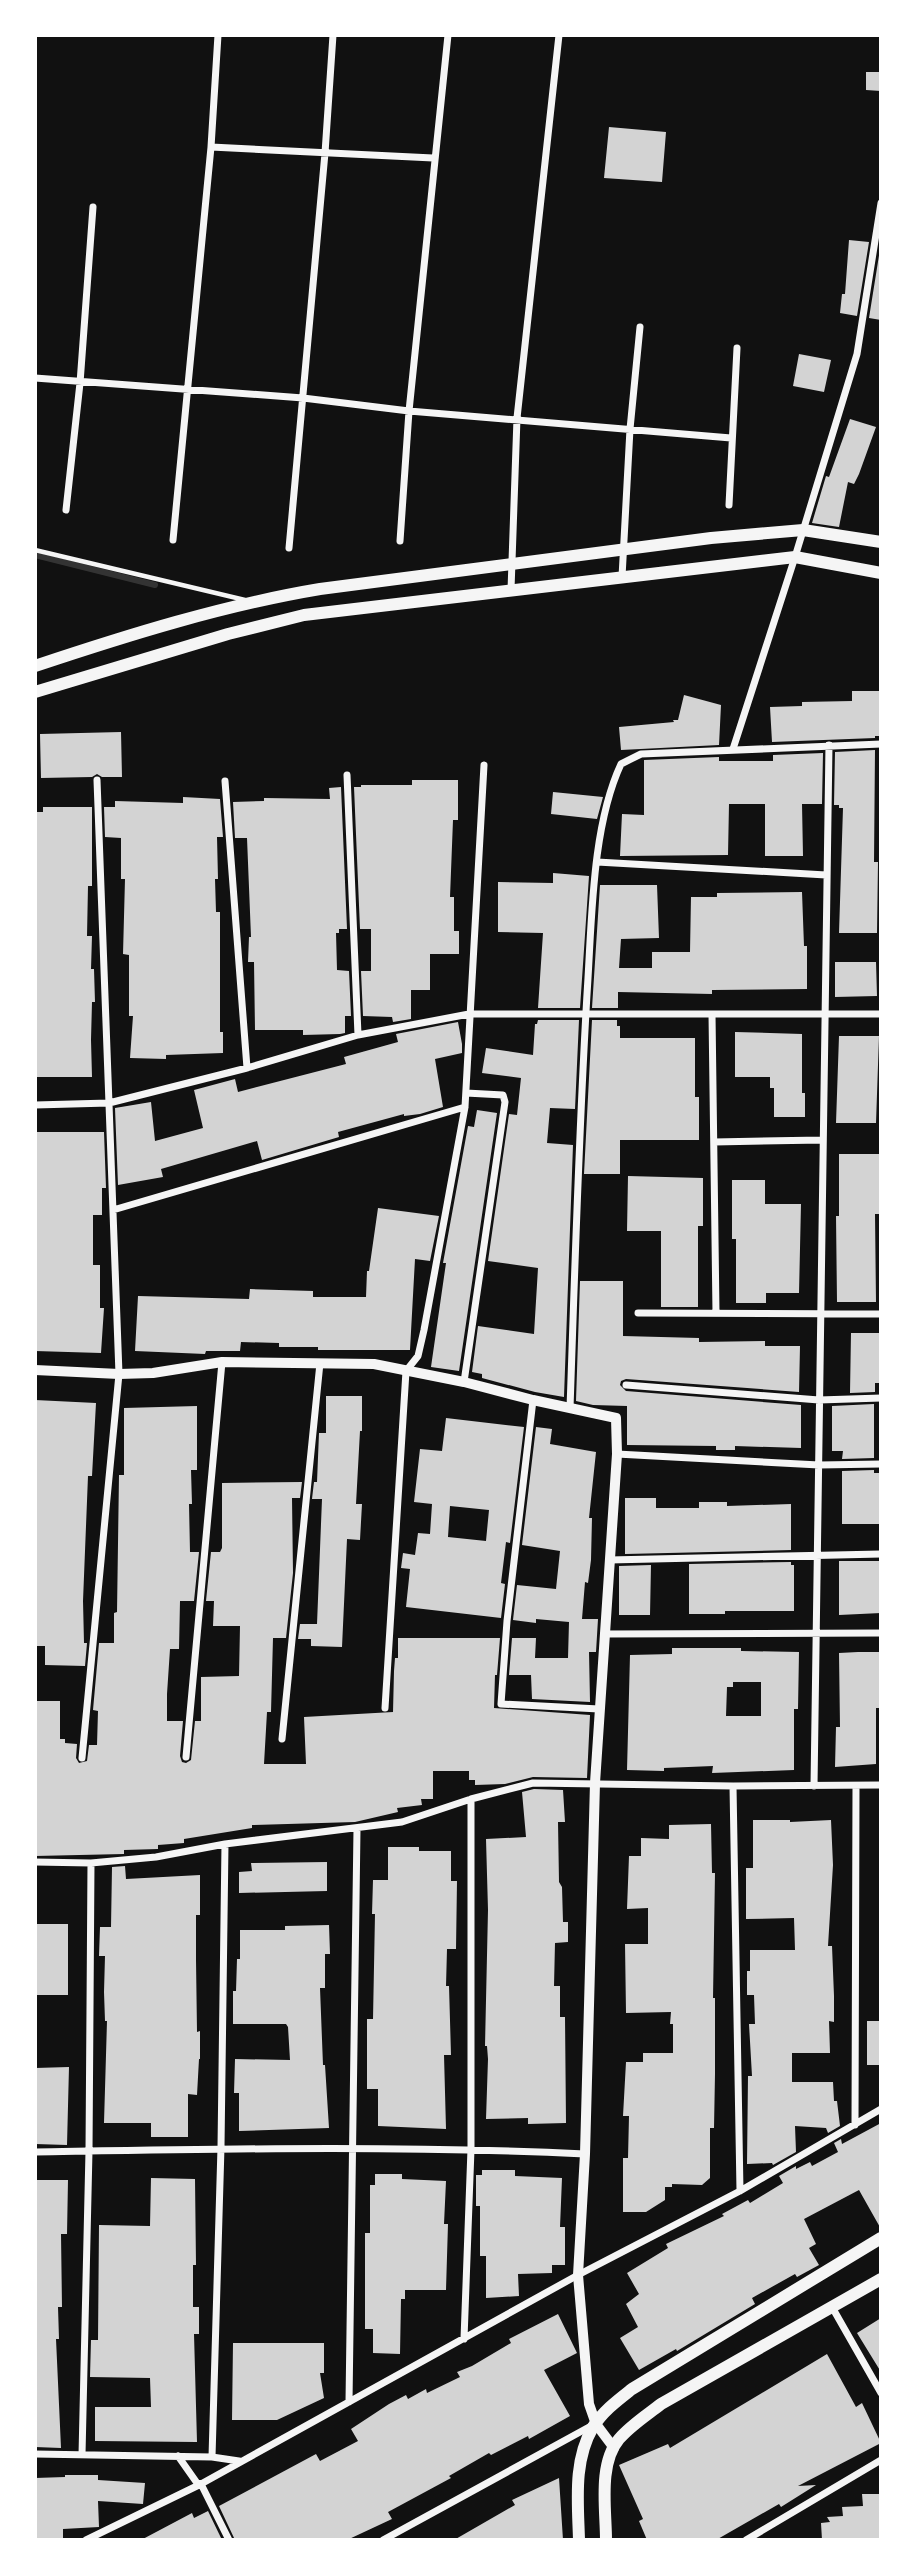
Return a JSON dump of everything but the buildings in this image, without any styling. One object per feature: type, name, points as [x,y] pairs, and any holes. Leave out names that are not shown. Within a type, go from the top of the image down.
[{"type":"main road","points":[[35,666],[164,626],[280,596],[711,538],[803,530],[881,542]]},
{"type":"main road","points":[[35,692],[109,668],[285,619],[395,603],[795,557],[881,573]]},
{"type":"main road","points":[[280,596],[285,619]]},
{"type":"main road","points":[[579,2540],[577,2484],[582,2457],[596,2424],[610,2407],[632,2389],[881,2238]]},
{"type":"main road","points":[[606,2540],[608,2462],[618,2441],[634,2424],[661,2404],[881,2279]]},
{"type":"street","points":[[173,540],[211,147],[218,35]]},
{"type":"street","points":[[289,548],[325,153],[333,35]]},
{"type":"street","points":[[400,541],[409,411],[447,35]]},
{"type":"street","points":[[511,590],[517,418],[559,35]]},
{"type":"street","points":[[211,147],[433,158]]},
{"type":"street","points":[[733,749],[857,354],[881,203]]},
{"type":"street","points":[[66,510],[80,383],[93,207]]},
{"type":"street","points":[[622,577],[630,429],[640,327]]},
{"type":"street","points":[[729,505],[737,348]]},
{"type":"street","points":[[35,377],[80,383],[303,398],[409,411],[731,438]]},
{"type":"street","points":[[570,1408],[586,1014],[597,862],[612,782],[621,764],[641,754],[881,744]]},
{"type":"street","points":[[814,1786],[820,1465],[818,1314],[829,745]]},
{"type":"street","points":[[385,1708],[406,1371],[418,1356],[424,1331],[465,1107],[484,765]]},
{"type":"street","points":[[346,775],[358,1035]]},
{"type":"street","points":[[82,1758],[119,1374],[97,780]]},
{"type":"street","points":[[225,781],[247,1068]]},
{"type":"street","points":[[597,862],[826,875]]},
{"type":"street","points":[[35,1105],[109,1103],[247,1068],[358,1035],[469,1014],[881,1014]]},
{"type":"street","points":[[712,1014],[716,1313]]},
{"type":"street","points":[[464,1381],[505,1102],[503,1095],[466,1093]]},
{"type":"street","points":[[113,1210],[465,1107]]},
{"type":"street","points":[[714,1142],[822,1140]]},
{"type":"street","points":[[638,1313],[881,1314]]},
{"type":"street","points":[[186,1757],[222,1362]]},
{"type":"street","points":[[35,1370],[119,1374],[153,1373],[222,1362],[374,1364],[464,1381],[533,1400],[616,1418],[617,1454],[595,1783],[585,2154],[578,2275],[589,2404],[596,2424],[614,2448]]},
{"type":"street","points":[[282,1739],[320,1363]]},
{"type":"street","points":[[626,1385],[819,1400],[881,1398]]},
{"type":"street","points":[[533,1400],[507,1621],[501,1704],[599,1709]]},
{"type":"street","points":[[617,1454],[820,1465],[881,1464]]},
{"type":"street","points":[[609,1560],[881,1554]]},
{"type":"street","points":[[604,1634],[881,1633]]},
{"type":"street","points":[[35,1862],[91,1863],[156,1857],[225,1844],[402,1822],[471,1799],[533,1783],[881,1785]]},
{"type":"street","points":[[733,1786],[740,2191]]},
{"type":"street","points":[[855,2125],[856,1786]]},
{"type":"street","points":[[464,2339],[471,2149],[471,1799]]},
{"type":"street","points":[[349,2402],[356,1829]]},
{"type":"street","points":[[212,2457],[221,2147],[225,1844]]},
{"type":"street","points":[[82,2455],[89,2151],[91,1863]]},
{"type":"street","points":[[86,2540],[201,2484],[578,2275],[740,2191],[881,2109]]},
{"type":"street","points":[[35,2152],[353,2147],[585,2154]]},
{"type":"street","points":[[832,2307],[881,2393]]},
{"type":"street","points":[[383,2540],[596,2424]]},
{"type":"street","points":[[35,2454],[212,2457],[239,2462]]},
{"type":"street","points":[[178,2456],[197,2483],[201,2484],[229,2540]]},
{"type":"street","points":[[746,2540],[881,2460]]},
{"type":"lane","points":[[35,550],[254,603]]},
{"type":"waterway","points":[[35,555],[155,585]]}]
